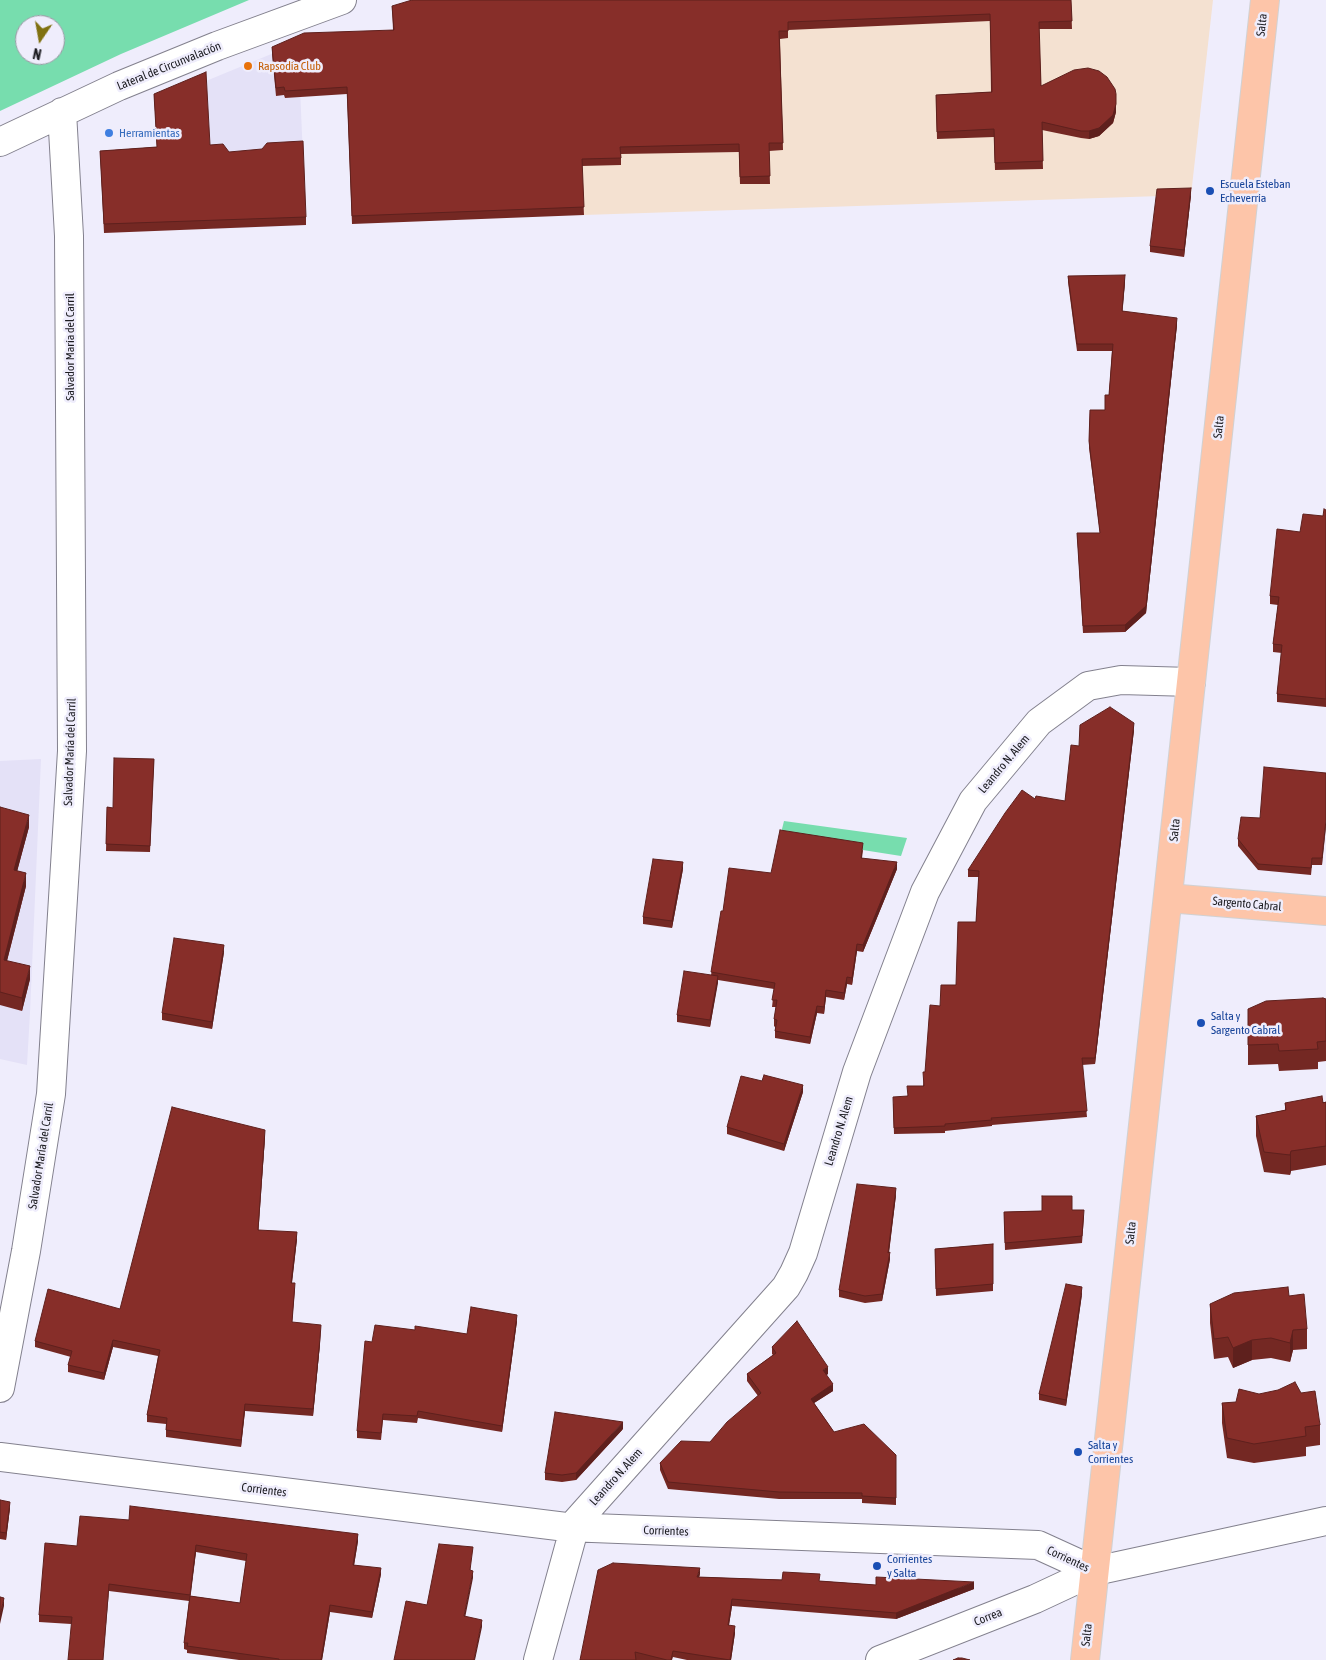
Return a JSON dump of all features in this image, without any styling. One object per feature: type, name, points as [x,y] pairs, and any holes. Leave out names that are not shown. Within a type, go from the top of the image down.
[{"type":"main road","name":"Salta","points":[[1085,1660],[1265,0]]},
{"type":"main road","name":"Sargento Cabral","points":[[1168,898],[1326,911]]},
{"type":"street","name":"Lateral de Circunvalación","points":[[0,142],[118,86],[209,49],[342,0]]},
{"type":"street","name":"Salvador María del Carril","points":[[0,1388],[26,1251],[51,1094],[72,751],[69,236],[62,112]]},
{"type":"street","name":"Leandro N. Alem","points":[[538,1660],[576,1522],[786,1287],[794,1273],[803,1253],[857,1072],[924,892],[973,801],[1039,722],[1088,686],[1121,680],[1191,682]]},
{"type":"street","name":"Corrientes","points":[[0,1457],[574,1527],[1038,1545],[1095,1571],[1326,1521]]},
{"type":"street","name":"Correa","points":[[880,1660],[1035,1599],[1095,1571]]},
{"type":"shaded area","points":[[575,0],[1213,0],[1191,195],[584,215]]},
{"type":"shaded area","points":[[298,43],[306,225],[214,229],[206,81]]},
{"type":"shaded area","points":[[41,759],[27,1065],[0,1059],[0,761]]},
{"type":"green space","points":[[0,0],[249,0],[121,54],[0,111]]},
{"type":"green space","points":[[784,821],[907,838],[901,856],[780,837]]},
{"type":"building","points":[[412,0],[1071,0],[1072,21],[1039,22],[1041,86],[1074,70],[1088,68],[1099,71],[1107,77],[1115,89],[1116,104],[1113,115],[1099,128],[1089,131],[1081,131],[1042,122],[1043,161],[995,163],[994,129],[937,132],[936,95],[992,92],[990,14],[788,22],[788,31],[779,31],[783,143],[769,143],[770,176],[740,177],[739,144],[620,147],[621,158],[582,159],[584,207],[352,216],[347,87],[285,91],[284,87],[276,88],[272,47],[304,33],[394,30],[392,6]]},
{"type":"building","points":[[206,72],[210,145],[223,144],[229,152],[262,149],[267,143],[303,141],[306,217],[104,224],[100,151],[157,147],[154,94]]},
{"type":"building","points":[[1191,188],[1184,250],[1150,246],[1157,189]]},
{"type":"building","points":[[1125,275],[1122,311],[1177,318],[1146,606],[1125,625],[1083,626],[1077,533],[1100,533],[1089,441],[1090,410],[1105,410],[1105,395],[1109,395],[1113,344],[1077,344],[1068,276]]},
{"type":"building","points":[[1324,509],[1326,510],[1326,699],[1277,694],[1282,645],[1273,644],[1279,597],[1270,596],[1277,529],[1300,532],[1303,514],[1323,516]]},
{"type":"building","points":[[1110,707],[1134,723],[1095,1058],[1082,1058],[1087,1111],[991,1118],[992,1120],[945,1124],[945,1126],[894,1128],[893,1097],[908,1096],[907,1086],[924,1086],[923,1072],[925,1072],[930,1005],[940,1006],[941,985],[956,985],[958,922],[976,922],[979,871],[968,870],[1022,790],[1035,799],[1036,796],[1065,801],[1071,745],[1079,746],[1080,725]]},
{"type":"building","points":[[114,758],[154,759],[150,846],[106,844],[107,807],[113,808]]},
{"type":"building","points":[[1264,767],[1326,773],[1326,820],[1322,858],[1312,858],[1311,868],[1258,864],[1238,839],[1241,817],[1260,818]]},
{"type":"building","points":[[0,807],[29,815],[14,870],[26,873],[4,960],[30,966],[22,998],[0,992]]},
{"type":"building","points":[[780,830],[863,843],[861,858],[897,862],[863,945],[857,944],[852,978],[847,977],[844,993],[826,990],[824,1007],[817,1006],[810,1037],[775,1031],[777,1020],[774,1019],[777,1000],[772,1000],[775,983],[711,972],[729,868],[771,873]]},
{"type":"building","points":[[653,859],[683,862],[672,921],[643,917]]},
{"type":"building","points":[[174,938],[224,945],[212,1022],[162,1013]]},
{"type":"building","points":[[684,971],[718,976],[710,1020],[677,1015]]},
{"type":"building","points":[[1326,999],[1326,1041],[1317,1042],[1318,1049],[1279,1051],[1278,1044],[1248,1045],[1248,1009],[1266,1001]]},
{"type":"building","points":[[764,1075],[803,1085],[784,1144],[727,1127],[741,1076],[762,1081]]},
{"type":"building","points":[[1322,1096],[1323,1103],[1326,1102],[1326,1146],[1291,1151],[1290,1155],[1264,1152],[1256,1116],[1286,1110],[1285,1103]]},
{"type":"building","points":[[172,1107],[265,1130],[258,1230],[297,1232],[291,1283],[295,1283],[292,1322],[321,1325],[313,1409],[245,1404],[241,1440],[166,1430],[167,1418],[147,1415],[160,1350],[113,1340],[104,1373],[68,1365],[72,1351],[35,1341],[48,1289],[120,1309]]},
{"type":"building","points":[[857,1184],[896,1188],[888,1253],[890,1252],[882,1294],[865,1296],[839,1290]]},
{"type":"building","points":[[1042,1196],[1072,1196],[1072,1210],[1084,1210],[1082,1236],[1005,1243],[1004,1212],[1042,1211]]},
{"type":"building","points":[[993,1244],[993,1284],[936,1289],[935,1249]]},
{"type":"building","points":[[1066,1284],[1082,1287],[1066,1400],[1039,1394]]},
{"type":"building","points":[[1288,1287],[1289,1296],[1304,1294],[1307,1329],[1293,1330],[1290,1343],[1271,1338],[1252,1340],[1233,1348],[1228,1337],[1214,1339],[1210,1304],[1234,1293]]},
{"type":"building","points":[[471,1307],[517,1315],[502,1426],[418,1411],[417,1416],[383,1414],[381,1433],[357,1431],[365,1341],[372,1342],[375,1325],[415,1330],[415,1326],[467,1334]]},
{"type":"building","points":[[797,1321],[828,1367],[823,1370],[833,1384],[811,1399],[834,1432],[864,1424],[896,1455],[896,1498],[862,1496],[862,1493],[779,1492],[668,1482],[660,1463],[681,1441],[710,1442],[727,1422],[761,1393],[747,1374],[776,1353],[772,1347]]},
{"type":"building","points":[[1295,1382],[1301,1393],[1315,1391],[1320,1425],[1305,1427],[1306,1436],[1254,1444],[1227,1438],[1222,1403],[1236,1402],[1239,1389],[1259,1394],[1278,1390]]},
{"type":"building","points":[[555,1412],[623,1422],[576,1473],[562,1475],[545,1473]]},
{"type":"building","points":[[0,1500],[10,1502],[6,1533],[0,1532]]},
{"type":"building","points":[[130,1506],[358,1534],[353,1565],[381,1568],[372,1612],[330,1605],[321,1660],[279,1660],[187,1646],[188,1643],[184,1643],[190,1596],[240,1603],[247,1554],[196,1545],[190,1595],[109,1584],[103,1660],[68,1660],[72,1617],[39,1615],[45,1543],[77,1546],[80,1516],[129,1520]]},
{"type":"building","points":[[439,1544],[473,1547],[470,1570],[473,1571],[464,1616],[482,1620],[474,1660],[394,1660],[406,1601],[427,1605]]},
{"type":"building","points":[[613,1563],[700,1568],[697,1577],[782,1580],[783,1572],[820,1574],[819,1581],[876,1585],[876,1577],[974,1582],[896,1613],[732,1599],[728,1625],[735,1626],[730,1660],[673,1651],[671,1660],[635,1652],[636,1660],[580,1660],[598,1570]]},
{"type":"building","points":[[0,1597],[4,1598],[0,1616]]},
{"type":"building","points":[[962,1658],[970,1660],[953,1660]]},
{"type":"place","name":"Rapsodia Club","points":[[248,66]]},
{"type":"place","name":"Herramientas","points":[[109,133]]},
{"type":"place","name":"Escuela Esteban Echeverría","points":[[1210,191]]},
{"type":"place","name":"Salta y Sargento Cabral","points":[[1201,1023]]},
{"type":"place","name":"Salta y Corrientes","points":[[1078,1452]]},
{"type":"place","name":"Corrientes y Salta","points":[[877,1566]]}]
